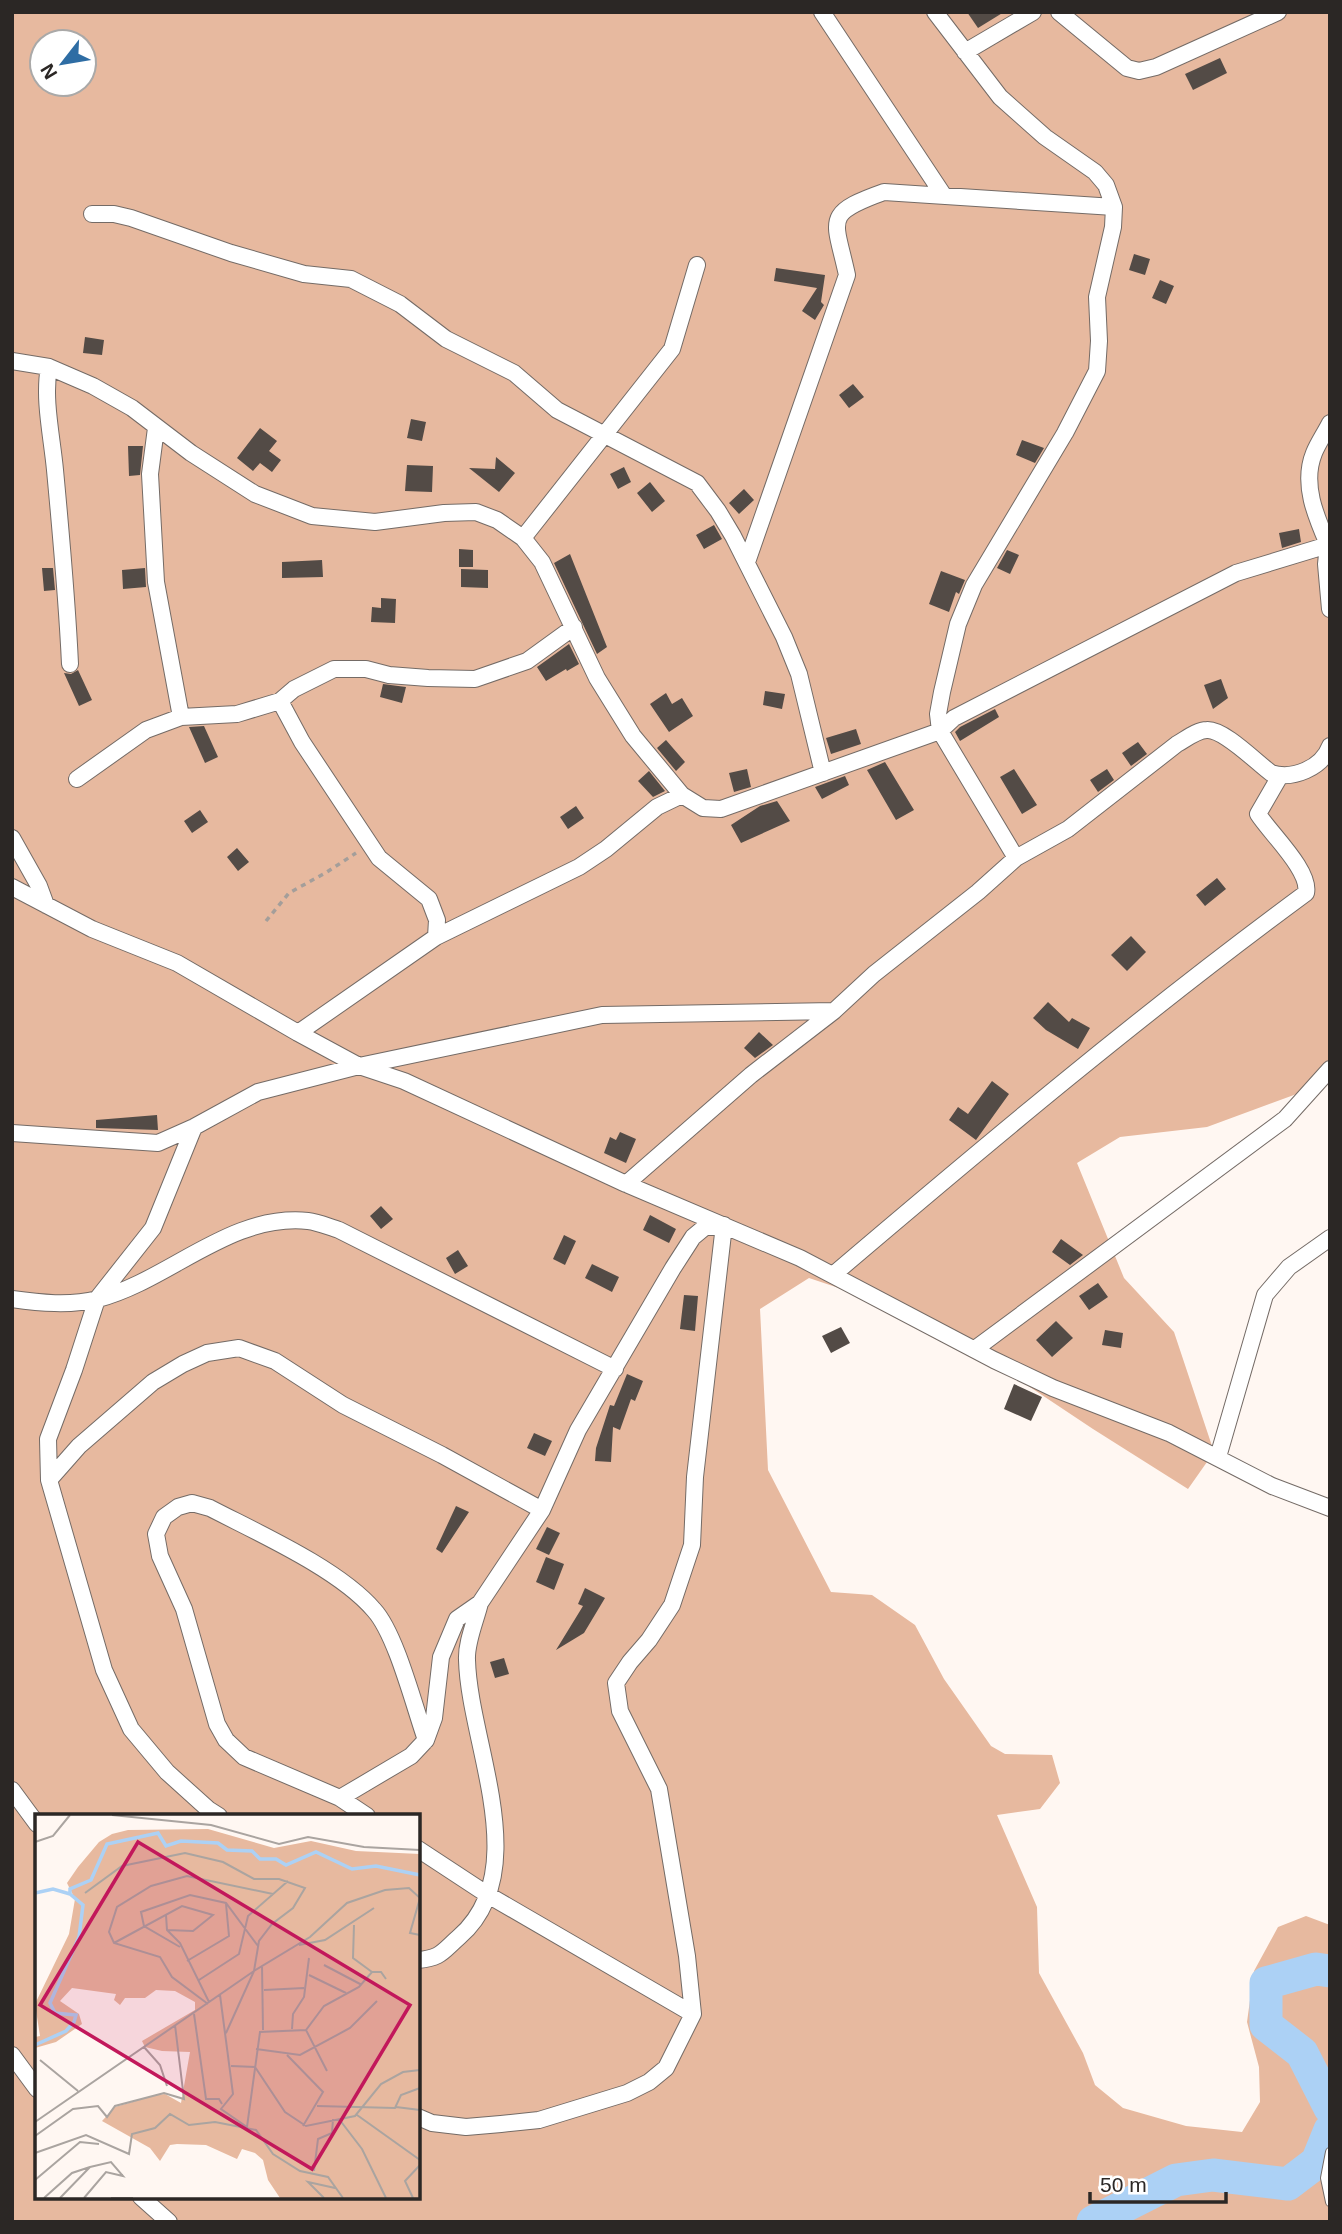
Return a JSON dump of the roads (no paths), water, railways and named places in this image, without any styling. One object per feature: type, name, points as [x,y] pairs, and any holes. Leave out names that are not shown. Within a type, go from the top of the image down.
[{"type":"street","points":[[822,12],[944,196]]},
{"type":"street","points":[[965,52],[1033,12]]},
{"type":"street","points":[[1059,12],[1127,68],[1139,71],[1156,67],[1278,12]]},
{"type":"street","points":[[941,15],[965,52],[1000,97],[1045,137],[1095,172],[1106,185],[1114,207],[1113,227],[1097,297],[1097,370],[1065,433],[974,585],[958,624],[938,714],[940,731],[1016,858]]},
{"type":"street","points":[[747,562],[846,275],[837,241],[836,222],[842,211],[853,203],[884,192],[1114,207]]},
{"type":"street","points":[[92,214],[114,214],[304,274],[352,279],[400,303],[446,339],[514,373],[556,410],[697,484],[718,511],[747,562],[796,666],[823,772]]},
{"type":"street","points":[[523,538],[672,349],[697,265]]},
{"type":"street","points":[[12,361],[49,367],[72,375],[122,402],[255,494],[312,516],[375,522],[444,513],[477,512],[497,520],[523,538],[542,562],[597,678],[633,736],[682,795],[703,808],[721,808],[940,731],[954,718],[1236,573],[1329,547]]},
{"type":"street","points":[[49,367],[49,410],[66,590],[70,664]]},
{"type":"street","points":[[1330,423],[1314,453],[1308,478],[1313,505],[1329,547],[1326,564],[1330,608]]},
{"type":"street","points":[[156,428],[150,474],[156,582],[181,717]]},
{"type":"street","points":[[77,779],[146,730],[181,717],[237,714],[280,701],[294,689],[334,669],[366,669],[389,675],[428,678],[475,679],[527,661],[574,626]]},
{"type":"street","points":[[280,701],[302,742],[369,844],[390,869],[429,899],[437,920],[436,937]]},
{"type":"street","points":[[626,1184],[751,1075],[834,1011],[874,974],[978,892],[1016,858],[1068,829],[1193,734],[1208,730],[1222,733],[1271,773],[1280,776],[1293,775],[1311,768],[1326,754],[1330,746]]},
{"type":"street","points":[[834,1274],[1007,1127],[1215,960],[1306,893],[1308,885],[1303,873],[1258,814],[1280,776]]},
{"type":"street","points":[[298,1033],[436,937],[579,867],[606,849],[657,807],[682,795]]},
{"type":"street","points":[[12,838],[40,886],[46,905]]},
{"type":"street","points":[[12,887],[92,929],[177,963],[359,1066],[404,1082],[626,1184],[834,1274],[1053,1388],[1169,1433],[1272,1486],[1330,1508]]},
{"type":"street","points":[[12,1133],[158,1143],[194,1127],[258,1092],[359,1066],[602,1015],[834,1011]]},
{"type":"street","points":[[975,1349],[1286,1119],[1330,1069]]},
{"type":"street","points":[[194,1127],[153,1228],[97,1299],[48,1439],[49,1480],[104,1670],[131,1729],[167,1772],[217,1814]]},
{"type":"street","points":[[12,1299],[48,1304],[97,1299],[146,1281],[241,1231],[278,1221],[310,1221],[339,1230],[615,1369]]},
{"type":"street","points":[[340,1798],[411,1756],[426,1740],[434,1718],[441,1657],[457,1619],[480,1602],[542,1510],[578,1430],[693,1237],[705,1227],[724,1225]]},
{"type":"street","points":[[420,2118],[432,2123],[466,2127],[540,2120],[627,2093],[649,2082],[666,2068],[693,2014],[687,1956],[659,1788],[636,1748],[620,1712],[616,1683],[672,1605],[692,1545],[695,1477],[724,1225]]},
{"type":"street","points":[[1219,1457],[1265,1296],[1289,1267],[1330,1238]]},
{"type":"street","points":[[49,1480],[79,1446],[153,1382],[207,1353],[239,1348],[275,1361],[343,1405],[542,1510]]},
{"type":"street","points":[[364,1814],[340,1798],[244,1757],[226,1740],[217,1724],[184,1609],[160,1556],[156,1534],[164,1517],[178,1507],[192,1503],[210,1508],[338,1578],[374,1610],[387,1630],[426,1740]]},
{"type":"street","points":[[420,1960],[435,1958],[473,1925],[488,1895],[496,1846],[490,1780],[473,1711],[466,1657],[480,1602]]},
{"type":"street","points":[[12,1790],[35,1821]]},
{"type":"street","points":[[420,1850],[488,1895],[693,2014]]},
{"type":"street","points":[[12,2055],[35,2086]]},
{"type":"street","points":[[143,2199],[169,2222]]},
{"type":"lane","points":[[1330,2152],[1325,2178],[1330,2202]]},
{"type":"waterway","points":[[1330,1971],[1316,1969],[1266,1983],[1266,2025],[1302,2053],[1330,2108]]},
{"type":"waterway","points":[[1093,2222],[1176,2180],[1213,2175],[1288,2184],[1317,2162],[1330,2130]]}]
